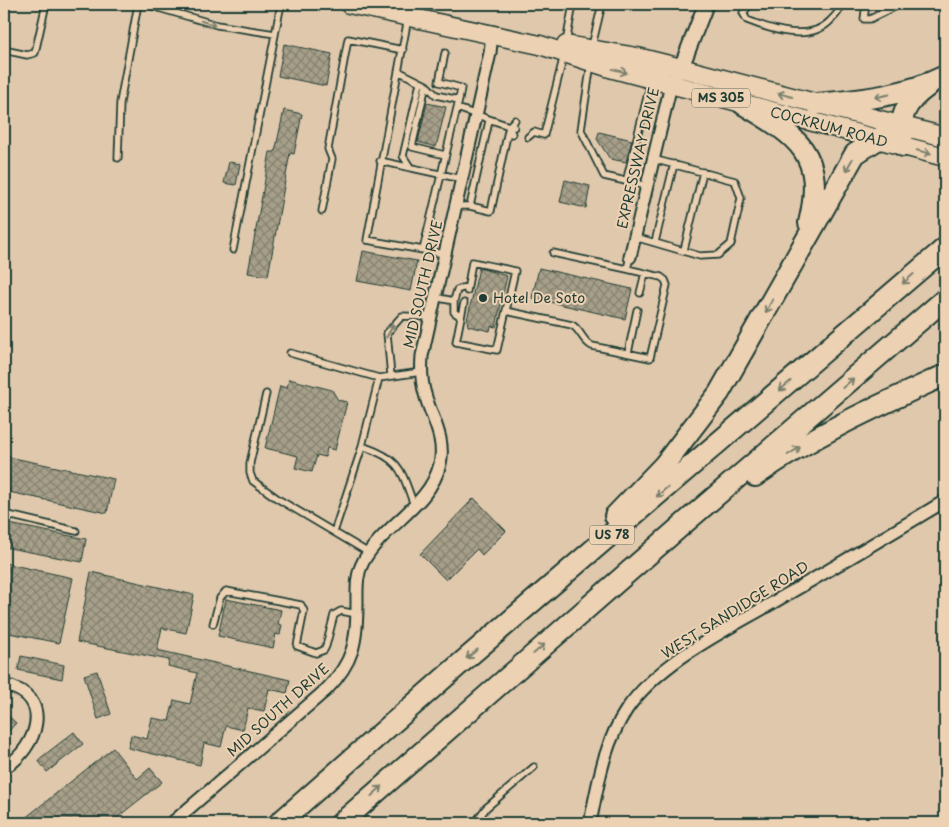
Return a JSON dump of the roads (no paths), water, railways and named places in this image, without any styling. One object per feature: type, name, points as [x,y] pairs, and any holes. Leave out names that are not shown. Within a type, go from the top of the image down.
[{"type":"highway","points":[[816,104],[882,97],[939,79]]},
{"type":"highway","points":[[903,146],[900,125],[911,100],[939,79]]},
{"type":"highway","points":[[743,104],[787,131],[800,145],[812,163],[814,202],[804,242]]},
{"type":"highway","points":[[491,639],[535,591],[631,500],[685,440],[734,368],[855,154],[900,125]]},
{"type":"highway","name":"US 78","points":[[279,823],[945,248]]},
{"type":"highway","name":"US 78","points":[[341,823],[681,526],[945,299]]},
{"type":"highway","points":[[681,526],[822,434],[945,375]]},
{"type":"main road","name":"COCKRUM ROAD","points":[[350,4],[591,55],[681,68],[945,137]]},
{"type":"main road","name":"COCKRUM ROAD","points":[[591,55],[671,85],[945,157]]},
{"type":"street","points":[[681,68],[706,4]]},
{"type":"street","name":"MID SOUTH DRIVE","points":[[172,823],[338,678],[344,670],[352,650],[357,614],[359,572],[369,552],[414,505],[436,477],[441,458],[440,437],[425,394],[421,372],[423,344],[477,113],[490,53],[492,34]]},
{"type":"street","name":"EXPRESSWAY DRIVE","points":[[630,257],[671,85],[681,68]]},
{"type":"street","name":"WEST SANDIDGE ROAD","points":[[590,823],[604,760],[613,734],[632,703],[655,679],[679,660],[733,626],[945,501]]},
{"type":"street","points":[[4,685],[14,687],[35,704],[37,718],[31,739],[16,761],[4,768]]},
{"type":"lane","points":[[4,50],[27,55],[35,53],[46,4]]},
{"type":"lane","points":[[118,158],[120,103],[138,4]]},
{"type":"lane","points":[[145,4],[216,25],[276,34]]},
{"type":"lane","points":[[233,250],[281,4]]},
{"type":"lane","points":[[531,124],[530,134],[544,135],[565,49],[573,4]]},
{"type":"lane","points":[[602,4],[591,55],[581,130],[604,176],[647,186]]},
{"type":"lane","points":[[750,4],[743,13],[747,20],[800,34],[816,32],[828,24],[840,10],[841,4]]},
{"type":"lane","points":[[866,4],[864,19],[870,19],[901,4]]},
{"type":"lane","points":[[408,16],[367,240],[444,254]]},
{"type":"lane","points":[[322,211],[332,158],[328,149],[348,39],[402,50]]},
{"type":"lane","points":[[436,94],[445,53]]},
{"type":"lane","points":[[398,71],[420,82],[436,94],[459,100]]},
{"type":"lane","points":[[626,182],[651,79]]},
{"type":"lane","points":[[410,167],[403,156],[420,82]]},
{"type":"lane","points":[[423,250],[461,88],[439,82]]},
{"type":"lane","points":[[426,86],[412,147],[445,155]]},
{"type":"lane","points":[[457,108],[477,113],[490,121],[512,129]]},
{"type":"lane","points":[[456,206],[466,208],[470,206],[491,210],[515,120]]},
{"type":"lane","points":[[470,206],[490,121]]},
{"type":"lane","points":[[635,237],[700,256],[718,255],[731,244],[741,198],[735,181],[653,159]]},
{"type":"lane","points":[[380,161],[462,179]]},
{"type":"lane","points":[[655,242],[674,164]]},
{"type":"lane","points":[[684,250],[703,172]]},
{"type":"lane","points":[[506,311],[572,325],[577,328],[585,342],[650,358],[666,292],[665,280],[645,273],[554,253]]},
{"type":"lane","points":[[627,269],[630,257]]},
{"type":"lane","points":[[461,317],[454,312],[454,301],[457,290],[467,288],[472,262],[515,271],[497,350],[456,342],[464,303]]},
{"type":"lane","points":[[640,293],[645,273]]},
{"type":"lane","points":[[434,297],[454,301]]},
{"type":"lane","points":[[628,353],[637,310]]},
{"type":"lane","points":[[391,376],[387,333],[402,316],[430,317]]},
{"type":"lane","points":[[290,353],[379,378],[421,372]]},
{"type":"lane","points":[[334,532],[361,450],[379,378]]},
{"type":"lane","points":[[266,394],[250,463],[250,473],[253,481],[278,499],[369,552]]},
{"type":"lane","points":[[361,450],[365,447],[384,454],[399,465],[414,505]]},
{"type":"lane","points":[[4,514],[76,531]]},
{"type":"lane","points":[[213,624],[220,598],[226,591],[301,605],[304,611],[297,646],[316,653],[324,650],[326,646],[334,615],[341,611],[357,614]]},
{"type":"lane","points":[[475,823],[486,808],[534,767]]},
{"type":"place","name":"Hotel De Soto","points":[[483,298]]}]
